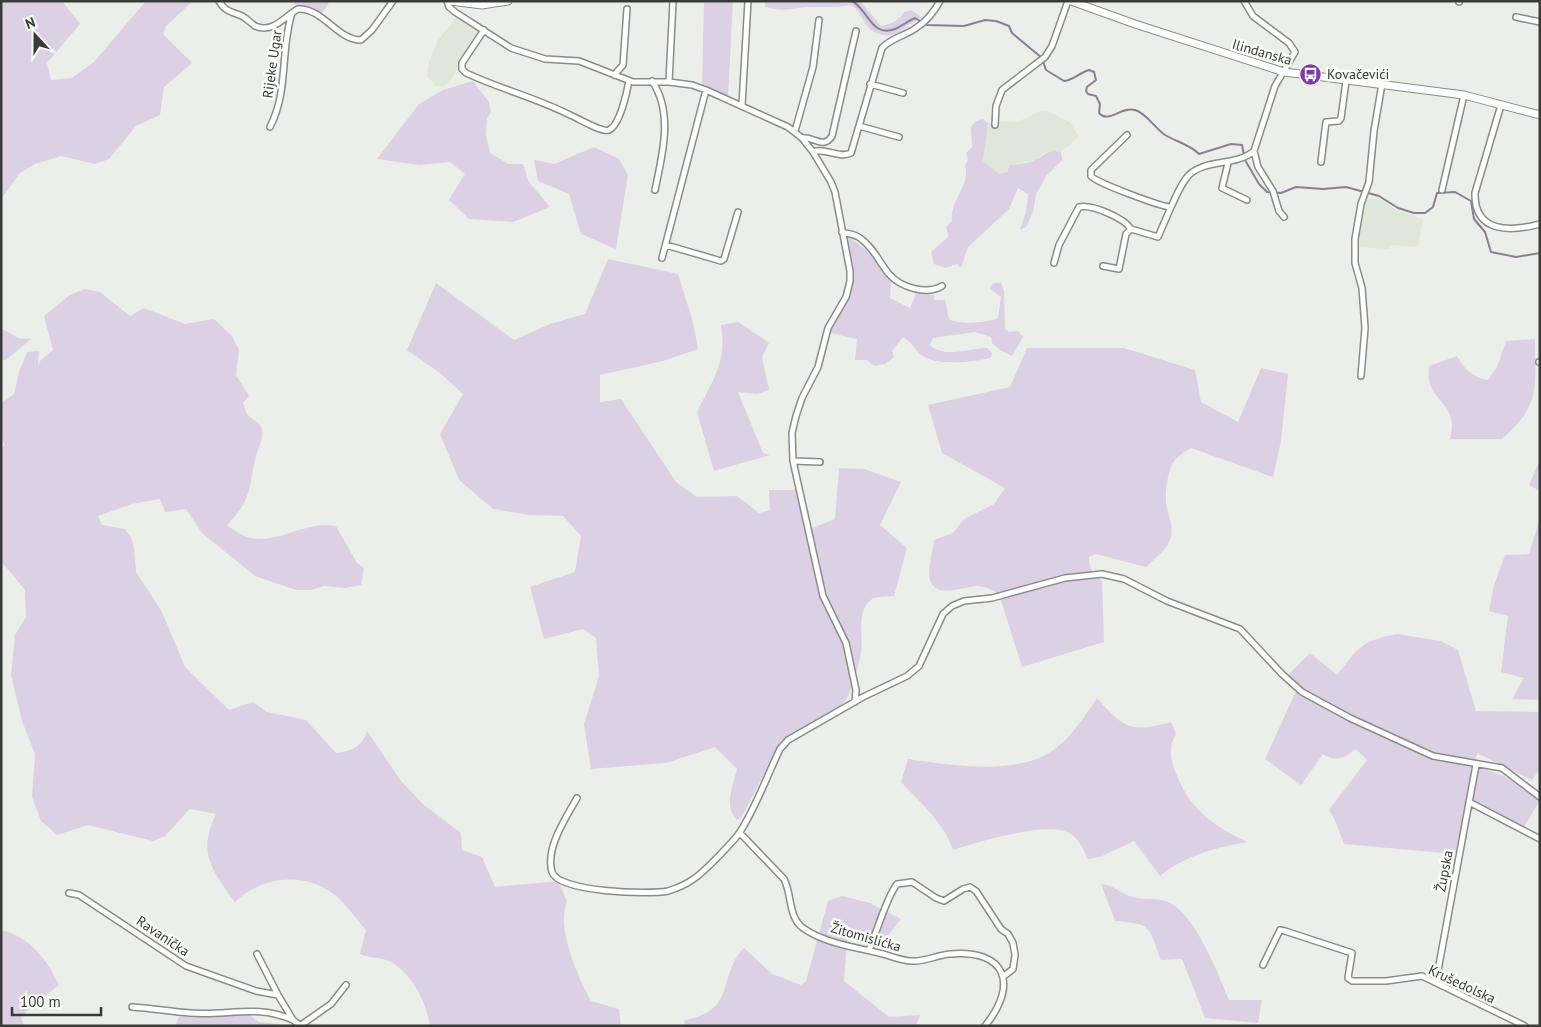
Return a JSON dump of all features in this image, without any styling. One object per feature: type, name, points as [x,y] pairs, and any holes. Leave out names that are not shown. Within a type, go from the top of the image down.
[{"type":"street","points":[[220,1],[228,11],[259,27],[276,25],[292,13]]},
{"type":"street","name":"Rijeke Ugar","points":[[270,127],[276,117],[284,83],[292,13],[298,9],[306,10],[345,35],[361,40],[372,30],[394,1]]},
{"type":"street","points":[[448,1],[482,5],[508,1]]},
{"type":"street","points":[[448,1],[452,10],[511,48],[545,59],[579,61],[628,81],[669,82],[706,90],[742,105],[795,131],[813,152],[831,182],[850,271],[849,290],[828,328],[820,363],[802,398],[796,416],[792,434],[793,461],[824,596],[846,643],[856,690],[854,702]]},
{"type":"street","points":[[669,82],[673,1]]},
{"type":"street","points":[[742,105],[748,1]]},
{"type":"street","points":[[813,152],[818,150],[848,154],[853,148],[882,48],[893,39],[926,21],[940,1]]},
{"type":"street","points":[[995,124],[996,106],[1002,90],[1045,57],[1052,46],[1070,1]]},
{"type":"street","name":"Ilindanska","points":[[1070,1],[1284,72],[1464,95],[1540,115]]},
{"type":"street","points":[[1244,1],[1253,16],[1293,48],[1294,55],[1275,86],[1254,151],[1258,167],[1273,191],[1279,211],[1284,217]]},
{"type":"street","points":[[614,75],[623,65],[627,9]]},
{"type":"street","points":[[1516,16],[1540,22]]},
{"type":"street","points":[[795,131],[813,68],[819,20]]},
{"type":"street","points":[[484,30],[462,63],[462,69],[466,73],[567,113],[604,131],[611,130],[615,125],[625,101],[628,81]]},
{"type":"street","points":[[802,138],[824,143],[832,136],[856,31]]},
{"type":"street","points":[[652,81],[661,102],[664,119],[662,156],[655,190]]},
{"type":"street","points":[[1321,162],[1326,122],[1341,118],[1346,81]]},
{"type":"street","points":[[870,84],[903,93]]},
{"type":"street","points":[[1361,376],[1365,328],[1362,288],[1354,253],[1359,212],[1365,194],[1382,84]]},
{"type":"street","points":[[662,258],[706,90]]},
{"type":"street","points":[[1442,190],[1464,95]]},
{"type":"street","points":[[1501,105],[1475,193],[1475,200],[1482,218],[1491,227],[1519,228],[1540,224]]},
{"type":"street","points":[[859,126],[899,137]]},
{"type":"street","points":[[1127,135],[1091,170],[1092,178],[1158,206],[1171,208]]},
{"type":"street","points":[[1054,263],[1059,245],[1079,207],[1087,206],[1122,219],[1131,229],[1158,237],[1181,185],[1189,175],[1202,167],[1228,163],[1247,156],[1254,151]]},
{"type":"street","points":[[1228,163],[1222,188],[1247,200]]},
{"type":"street","points":[[666,245],[724,260],[738,212]]},
{"type":"street","points":[[1103,266],[1119,268],[1126,234],[1131,229]]},
{"type":"street","points":[[842,232],[859,237],[876,253],[892,277],[908,286],[926,292],[942,286]]},
{"type":"street","points":[[793,461],[820,462]]},
{"type":"street","points":[[577,798],[554,841],[552,870],[554,877],[566,883],[638,894],[667,891],[684,885],[697,876],[740,833],[788,740],[854,702],[907,676],[918,666],[943,614],[952,606],[964,601],[992,598],[1065,578],[1114,575],[1167,601],[1240,629],[1265,657],[1302,692],[1350,718],[1433,756],[1502,768],[1540,797]]},
{"type":"street","name":"Župska","points":[[1436,981],[1476,765]]},
{"type":"street","points":[[1469,802],[1540,839]]},
{"type":"street","name":"Žitomislićka","points":[[740,833],[784,879],[789,888],[793,914],[804,928],[835,942],[911,961],[949,954],[979,954],[996,964],[1004,976]]},
{"type":"street","points":[[869,950],[884,915],[890,893],[897,884],[912,882],[936,898],[944,900],[963,889],[970,888],[976,891],[998,925],[1008,934],[1016,955],[1013,969],[1004,976],[1005,983],[996,1012],[985,1026]]},
{"type":"street","name":"Ravanička","points":[[69,892],[80,895],[186,966],[256,991],[278,995]]},
{"type":"street","name":"Krušedolska","points":[[1263,965],[1280,930],[1352,953],[1348,978],[1352,981],[1386,981],[1422,976],[1436,981],[1457,994],[1525,1026]]},
{"type":"street","points":[[257,954],[278,995],[294,1020]]},
{"type":"street","points":[[132,1006],[190,1013],[276,1012],[301,1025],[331,1004],[346,985]]},
{"type":"shaded area","points":[[1,1],[62,1],[80,24],[47,63],[51,80],[72,78],[94,62],[146,1],[193,1],[166,26],[163,34],[192,63],[164,87],[160,115],[136,126],[109,159],[95,164],[61,156],[35,164],[20,173],[1,199]]},
{"type":"shaded area","points":[[293,1],[330,1],[322,13],[296,6]]},
{"type":"shaded area","points":[[704,1],[733,1],[728,97],[702,84]]},
{"type":"shaded area","points":[[765,1],[860,1],[881,26],[894,22],[904,12],[911,10],[920,16],[916,21],[900,31],[892,35],[884,35],[871,30],[851,5],[779,10],[765,7]]},
{"type":"shaded area","points":[[457,16],[481,30],[449,83],[444,86],[436,86],[427,76],[429,62],[438,40]]},
{"type":"shaded area","points":[[473,81],[489,102],[491,112],[487,119],[486,135],[490,153],[509,164],[523,164],[529,182],[550,207],[513,222],[469,219],[449,200],[465,174],[450,162],[419,165],[377,159],[419,104],[443,90]]},
{"type":"shaded area","points":[[1047,111],[1070,122],[1079,137],[1061,152],[1043,153],[1036,160],[1010,165],[1007,172],[999,174],[985,165],[981,160],[985,149],[988,123],[999,121],[1018,122],[1037,112]]},
{"type":"shaded area","points":[[983,119],[988,123],[982,160],[999,174],[1007,172],[1010,165],[1032,161],[1049,152],[1061,152],[1062,160],[1047,175],[1036,194],[1033,212],[1026,227],[1020,230],[1026,212],[1028,194],[1018,188],[1009,209],[968,247],[961,268],[957,264],[945,268],[934,264],[931,252],[949,236],[946,227],[952,221],[954,207],[965,180],[965,166],[968,159],[966,153],[972,147],[971,127],[976,121]]},
{"type":"shaded area","points":[[594,147],[619,159],[628,175],[616,249],[581,234],[569,194],[538,181],[534,160],[554,164]]},
{"type":"shaded area","points":[[1367,198],[1382,200],[1398,211],[1423,219],[1418,247],[1392,245],[1389,249],[1356,247],[1363,206]]},
{"type":"shaded area","points":[[847,237],[851,238],[876,258],[891,279],[890,298],[910,308],[916,293],[934,295],[934,300],[945,300],[949,319],[953,321],[973,323],[998,318],[1001,297],[990,289],[993,283],[1001,283],[1004,291],[1005,329],[1009,332],[1018,331],[1023,337],[1012,356],[1000,350],[992,343],[991,337],[975,332],[933,338],[930,345],[936,349],[950,352],[987,348],[992,353],[991,358],[966,362],[938,361],[923,356],[903,337],[892,351],[894,357],[885,364],[874,366],[867,360],[855,360],[857,339],[830,333],[854,281],[845,239]]},
{"type":"shaded area","points":[[608,259],[678,274],[693,322],[698,349],[663,361],[600,375],[600,402],[621,399],[676,482],[697,497],[737,496],[759,513],[770,510],[769,490],[798,490],[810,529],[835,519],[839,468],[864,469],[901,482],[880,525],[907,548],[894,596],[872,599],[864,610],[861,625],[862,648],[851,690],[847,698],[834,711],[782,740],[741,818],[737,820],[731,809],[730,796],[737,769],[715,747],[666,763],[591,769],[584,724],[599,676],[596,638],[583,629],[544,639],[530,587],[575,572],[581,536],[563,516],[529,515],[493,509],[459,480],[440,434],[463,394],[440,373],[407,350],[436,283],[514,340],[550,324],[585,314]]},
{"type":"shaded area","points":[[85,289],[100,292],[130,316],[144,308],[185,324],[214,319],[232,336],[239,350],[236,375],[249,396],[243,403],[247,414],[260,425],[262,440],[256,456],[248,493],[241,507],[227,525],[241,535],[255,539],[281,536],[321,525],[336,526],[357,563],[364,568],[361,585],[345,588],[324,586],[311,590],[296,590],[255,576],[202,533],[186,509],[165,512],[160,499],[132,504],[98,516],[102,525],[125,529],[131,537],[134,547],[136,572],[162,612],[185,667],[229,710],[253,702],[267,712],[306,720],[336,753],[356,747],[362,741],[367,731],[401,781],[424,805],[461,833],[462,850],[482,857],[495,887],[559,881],[567,902],[564,913],[566,938],[580,979],[591,1001],[619,1009],[621,1026],[430,1026],[421,997],[410,979],[403,971],[386,960],[360,954],[366,930],[335,895],[323,887],[297,880],[270,882],[246,893],[235,902],[210,861],[208,840],[210,828],[216,814],[190,809],[165,836],[153,841],[88,825],[57,835],[41,821],[32,797],[35,754],[22,721],[11,675],[15,635],[26,617],[25,590],[1,561],[1,448],[5,445],[1,436],[1,403],[14,394],[19,372],[27,352],[39,351],[38,368],[40,361],[53,350],[44,316],[70,295]]},
{"type":"shaded area","points":[[738,322],[769,343],[762,357],[769,390],[757,394],[738,392],[763,453],[770,455],[714,471],[697,412],[720,361],[722,350],[721,325]]},
{"type":"shaded area","points":[[1,328],[18,338],[31,339],[6,360],[1,360]]},
{"type":"shaded area","points":[[1535,339],[1535,384],[1533,395],[1524,416],[1515,427],[1502,439],[1450,439],[1452,423],[1450,415],[1430,385],[1429,366],[1457,356],[1470,372],[1488,380],[1497,367],[1506,341]]},
{"type":"shaded area","points":[[1027,348],[1124,348],[1195,370],[1201,402],[1238,422],[1261,368],[1288,374],[1281,441],[1273,477],[1191,448],[1177,458],[1170,468],[1166,492],[1166,502],[1172,530],[1170,540],[1163,551],[1146,567],[1096,554],[1089,557],[1094,573],[1102,581],[1104,642],[1022,667],[999,594],[980,586],[944,591],[933,586],[930,580],[934,540],[953,533],[964,519],[994,504],[1005,488],[942,453],[928,405],[1010,387]]},
{"type":"shaded area","points":[[1540,460],[1540,491],[1529,485]]},
{"type":"shaded area","points":[[1540,518],[1540,700],[1512,699],[1524,678],[1501,672],[1508,616],[1489,611],[1494,585],[1505,555],[1529,554]]},
{"type":"shaded area","points":[[1397,634],[1441,641],[1458,650],[1476,711],[1540,712],[1540,769],[1532,780],[1477,753],[1455,854],[1344,844],[1329,810],[1367,760],[1356,749],[1348,755],[1336,759],[1323,754],[1301,785],[1265,759],[1297,689],[1287,676],[1310,653],[1337,675],[1362,647],[1376,639]]},
{"type":"shaded area","points":[[1097,698],[1114,716],[1130,726],[1147,727],[1171,722],[1176,734],[1171,747],[1172,762],[1187,795],[1194,805],[1212,822],[1247,842],[1201,853],[1180,863],[1160,876],[1134,841],[1100,857],[1088,859],[1074,836],[1067,832],[1056,830],[1043,829],[1010,834],[953,850],[938,822],[901,782],[908,759],[982,767],[1020,764],[1037,759],[1052,751],[1065,740],[1077,727]]},
{"type":"shaded area","points":[[1478,768],[1503,776],[1540,800],[1523,829],[1471,801]]},
{"type":"shaded area","points":[[1101,884],[1111,886],[1131,897],[1166,901],[1180,910],[1189,920],[1205,947],[1229,1000],[1262,1000],[1258,1023],[1205,1018],[1182,959],[1161,960],[1154,940],[1147,929],[1136,924],[1115,921]]},
{"type":"shaded area","points":[[842,896],[870,903],[901,919],[889,934],[885,944],[847,940],[844,981],[889,1017],[920,1015],[916,1026],[685,1026],[684,1021],[707,1013],[718,1002],[722,996],[733,963],[744,948],[772,974],[801,985],[806,981],[828,901]]},
{"type":"shaded area","points":[[1,930],[20,937],[36,950],[49,966],[59,985],[21,1016],[24,1026],[1,1026]]},
{"type":"shaded area","points":[[248,1014],[259,1022],[279,1024],[277,1026],[175,1026],[179,1017]]},
{"type":"waterway","points":[[852,1],[880,30],[895,29],[915,18],[927,25],[964,26],[985,20],[996,21],[1009,26],[1012,33],[1042,58],[1046,70],[1064,81],[1089,70],[1094,72],[1096,80],[1087,87],[1086,91],[1088,94],[1096,96],[1100,104],[1099,113],[1103,116],[1111,116],[1130,109],[1135,110],[1143,114],[1165,135],[1187,145],[1199,154],[1231,144],[1242,145],[1245,160],[1259,184],[1267,192],[1281,193],[1296,187],[1323,189],[1346,187],[1379,196],[1398,208],[1414,213],[1425,213],[1433,207],[1437,193],[1455,192],[1471,201],[1474,219],[1485,232],[1491,252],[1516,257],[1540,253]]},
{"type":"place","name":"Kovačevići","points":[[1311,74]]}]
